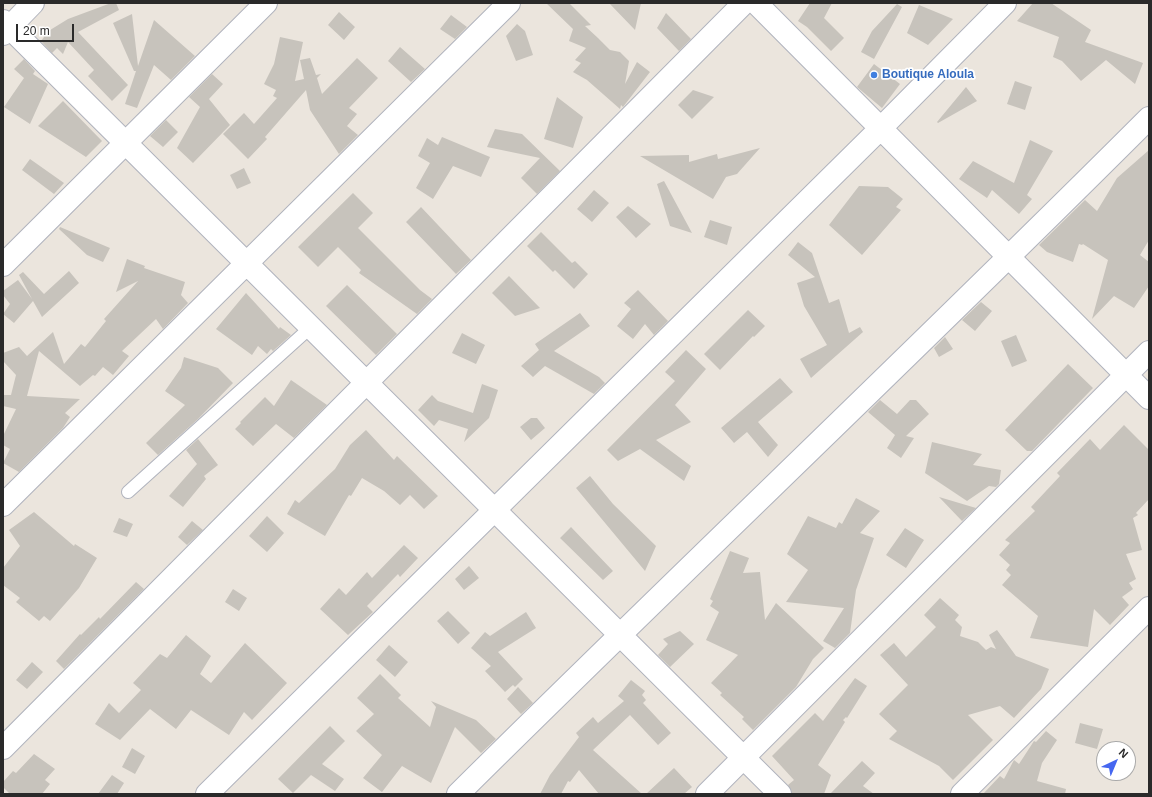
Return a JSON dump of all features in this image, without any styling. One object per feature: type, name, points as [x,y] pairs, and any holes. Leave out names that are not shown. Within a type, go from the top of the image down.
[{"type":"street","points":[[33,3],[5,27],[126,143],[780,794]]},
{"type":"street","points":[[3,265],[266,3]]},
{"type":"street","points":[[3,505],[509,3]]},
{"type":"street","points":[[3,748],[744,3]]},
{"type":"street","points":[[756,3],[1149,398]]},
{"type":"street","points":[[207,794],[881,128],[1004,3]]},
{"type":"street","points":[[458,794],[619,634],[1010,257],[1149,118]]},
{"type":"street","points":[[707,794],[1149,352]]},
{"type":"street","points":[[962,794],[1149,608]]},
{"type":"lane","points":[[128,492],[311,327]]},
{"type":"building","points":[[111,3],[116,3],[119,10],[78,32],[128,85],[112,101],[88,76],[94,70],[68,42],[63,54],[57,48],[52,53],[41,41],[44,37],[42,35],[68,19]]},
{"type":"building","points":[[546,3],[569,3],[591,25],[585,26],[610,50],[620,52],[629,61],[625,84],[637,62],[650,72],[623,107],[621,105],[620,109],[587,80],[573,72],[581,63],[575,60],[586,48],[569,41],[573,29]]},
{"type":"building","points":[[609,3],[641,3],[635,30]]},
{"type":"building","points":[[810,3],[832,3],[824,18],[844,38],[831,51],[807,27],[798,21]]},
{"type":"building","points":[[1033,3],[1051,3],[1091,30],[1085,42],[1143,63],[1135,84],[1106,60],[1081,81],[1062,61],[1053,57],[1059,37],[1017,21]]},
{"type":"building","points":[[897,4],[902,7],[874,59],[861,52],[872,31]]},
{"type":"building","points":[[919,5],[953,19],[928,45],[907,33]]},
{"type":"building","points":[[339,12],[355,27],[344,40],[328,25]]},
{"type":"building","points":[[666,13],[691,39],[679,51],[657,28]]},
{"type":"building","points":[[132,14],[138,66],[154,20],[195,56],[171,80],[154,65],[137,108],[125,104],[136,71],[134,71],[113,23]]},
{"type":"building","points":[[451,15],[467,27],[455,39],[440,29]]},
{"type":"building","points":[[517,24],[525,31],[533,55],[516,61],[506,36]]},
{"type":"building","points":[[280,37],[303,42],[295,81],[304,79],[300,60],[310,58],[316,75],[321,74],[317,78],[322,94],[357,58],[378,78],[349,108],[357,114],[347,126],[358,135],[339,154],[310,110],[306,90],[265,137],[267,139],[248,159],[223,134],[244,113],[254,124],[277,98],[273,96],[276,90],[264,84],[274,64]]},
{"type":"building","points":[[400,47],[425,69],[411,82],[388,61]]},
{"type":"building","points":[[24,59],[35,71],[33,74],[48,84],[30,124],[4,107],[24,78],[14,69]]},
{"type":"building","points":[[874,64],[900,84],[882,108],[857,87]]},
{"type":"building","points":[[212,74],[223,84],[209,99],[230,125],[193,163],[177,148],[200,107],[189,97]]},
{"type":"building","points":[[1015,81],[1032,87],[1025,110],[1007,104]]},
{"type":"building","points":[[966,87],[977,101],[938,123],[937,122]]},
{"type":"building","points":[[693,90],[714,97],[692,119],[678,105]]},
{"type":"building","points":[[557,97],[583,117],[573,148],[544,139]]},
{"type":"building","points":[[63,101],[102,141],[86,157],[38,126]]},
{"type":"building","points":[[166,120],[178,132],[163,147],[150,136]]},
{"type":"building","points":[[495,129],[522,134],[560,171],[537,194],[521,178],[540,158],[487,147]]},
{"type":"building","points":[[442,137],[490,157],[481,177],[453,166],[433,199],[416,188],[430,163],[418,156],[427,138],[438,145]]},
{"type":"building","points":[[1030,140],[1053,151],[1027,195],[1032,199],[1019,214],[992,190],[987,198],[959,179],[973,161],[1014,183]]},
{"type":"building","points":[[760,148],[737,174],[726,177],[713,199],[640,156],[689,155],[689,162],[717,154],[718,159]]},
{"type":"building","points":[[1149,150],[1149,240],[1140,255],[1149,262],[1149,286],[1134,308],[1114,296],[1092,319],[1108,260],[1083,244],[1079,244],[1073,262],[1047,252],[1039,245],[1085,200],[1097,211],[1117,178]]},
{"type":"building","points":[[30,159],[64,183],[54,194],[22,170]]},
{"type":"building","points":[[244,168],[251,183],[237,189],[230,175]]},
{"type":"building","points":[[664,181],[692,233],[670,226],[657,184]]},
{"type":"building","points":[[859,186],[888,187],[903,199],[896,207],[901,210],[862,255],[829,225]]},
{"type":"building","points":[[594,190],[609,203],[592,222],[577,209]]},
{"type":"building","points":[[353,193],[373,213],[358,228],[420,290],[432,299],[417,314],[359,273],[361,270],[338,247],[318,267],[298,247]]},
{"type":"building","points":[[628,206],[651,224],[636,238],[616,217]]},
{"type":"building","points":[[421,207],[471,260],[456,274],[406,222]]},
{"type":"building","points":[[710,220],[732,227],[727,245],[704,237]]},
{"type":"building","points":[[60,227],[110,248],[103,262],[87,255],[59,229]]},
{"type":"building","points":[[541,232],[572,263],[575,261],[588,274],[574,289],[555,270],[553,272],[527,246]]},
{"type":"building","points":[[798,242],[812,253],[829,303],[839,299],[849,333],[860,327],[863,332],[811,378],[800,359],[827,345],[804,306],[797,283],[815,277],[788,255]]},
{"type":"building","points":[[127,259],[145,266],[144,268],[185,282],[181,295],[188,303],[163,329],[156,319],[122,351],[129,356],[113,375],[103,367],[95,376],[93,375],[80,386],[39,351],[27,396],[80,399],[65,413],[70,417],[63,428],[19,472],[3,463],[10,449],[3,445],[3,436],[16,409],[3,406],[3,395],[11,395],[16,375],[3,361],[3,353],[19,347],[27,356],[53,332],[64,364],[81,344],[85,347],[106,321],[104,319],[138,281],[116,292]]},
{"type":"building","points":[[69,271],[79,283],[42,317],[33,301],[14,323],[3,314],[10,304],[3,295],[3,291],[18,280],[32,299],[19,275],[23,272],[44,294]]},
{"type":"building","points":[[509,276],[540,308],[515,316],[492,293]]},
{"type":"building","points":[[347,285],[397,334],[376,355],[326,306]]},
{"type":"building","points":[[638,290],[668,321],[654,335],[645,324],[633,339],[617,326],[631,309],[624,303]]},
{"type":"building","points":[[246,293],[279,329],[280,327],[291,335],[273,351],[271,349],[267,354],[258,346],[252,355],[216,329]]},
{"type":"building","points":[[981,302],[992,311],[975,331],[962,320]]},
{"type":"building","points":[[748,310],[765,326],[754,337],[753,336],[720,370],[704,354]]},
{"type":"building","points":[[580,313],[590,326],[554,351],[599,377],[605,383],[594,394],[545,366],[533,377],[521,366],[539,350],[535,344]]},
{"type":"building","points":[[462,333],[485,345],[476,364],[452,353]]},
{"type":"building","points":[[1016,335],[1027,361],[1012,367],[1001,341]]},
{"type":"building","points":[[945,337],[953,349],[939,357],[934,348]]},
{"type":"building","points":[[686,350],[706,369],[675,405],[691,422],[656,440],[691,466],[684,481],[640,449],[618,461],[607,450],[675,381],[665,372]]},
{"type":"building","points":[[184,357],[218,368],[233,383],[198,419],[158,455],[146,443],[185,405],[165,391],[181,368]]},
{"type":"building","points":[[1068,364],[1093,388],[1032,451],[1027,451],[1005,430]]},
{"type":"building","points":[[780,378],[793,392],[758,422],[778,445],[768,457],[747,432],[734,443],[721,428]]},
{"type":"building","points":[[291,380],[327,405],[294,438],[276,424],[253,446],[235,429],[265,397],[274,406]]},
{"type":"building","points":[[482,384],[498,390],[489,418],[464,442],[468,429],[439,420],[434,426],[418,410],[432,395],[438,401],[473,413]]},
{"type":"building","points":[[880,400],[897,414],[910,400],[916,400],[929,414],[906,436],[914,438],[901,458],[887,448],[895,435],[868,412]]},
{"type":"building","points":[[531,418],[537,418],[545,428],[531,440],[520,427]]},
{"type":"building","points":[[1124,425],[1149,450],[1149,499],[1136,513],[1138,515],[1133,518],[1142,550],[1126,554],[1136,579],[1129,583],[1133,589],[1122,597],[1129,605],[1110,625],[1094,609],[1088,647],[1030,638],[1038,616],[1002,585],[1011,575],[1006,570],[1010,565],[999,555],[1010,543],[1005,540],[1035,511],[1031,507],[1060,476],[1057,473],[1090,439],[1100,450]]},
{"type":"building","points":[[366,430],[394,460],[397,456],[438,496],[424,509],[410,495],[400,505],[384,491],[362,478],[351,496],[349,495],[325,536],[287,514],[295,500],[299,503],[335,469],[350,445]]},
{"type":"building","points":[[198,439],[218,465],[204,476],[206,479],[183,507],[169,496],[197,464],[186,450]]},
{"type":"building","points":[[932,442],[982,454],[973,465],[1001,470],[999,484],[996,487],[989,486],[967,501],[925,473]]},
{"type":"building","points":[[590,476],[613,504],[656,546],[645,571],[576,488]]},
{"type":"building","points":[[939,497],[976,508],[962,521]]},
{"type":"building","points":[[856,498],[880,511],[860,533],[874,538],[856,590],[850,633],[835,648],[823,641],[844,608],[786,602],[808,570],[787,554],[808,516],[836,528],[839,522],[842,524]]},
{"type":"building","points":[[34,512],[74,546],[75,544],[97,558],[79,588],[50,621],[44,616],[39,621],[16,602],[20,598],[3,585],[3,568],[20,546],[9,530]]},
{"type":"building","points":[[267,516],[284,533],[267,552],[249,536]]},
{"type":"building","points":[[119,518],[133,524],[127,537],[113,532]]},
{"type":"building","points":[[192,521],[203,530],[187,545],[178,537]]},
{"type":"building","points":[[571,527],[613,571],[603,580],[560,538]]},
{"type":"building","points":[[905,528],[924,540],[906,568],[886,555]]},
{"type":"building","points":[[404,545],[418,558],[400,577],[398,574],[367,606],[373,612],[348,635],[320,609],[339,588],[346,595],[367,572],[372,578]]},
{"type":"building","points":[[730,551],[749,558],[743,573],[760,572],[765,620],[776,603],[824,648],[813,659],[796,687],[753,730],[742,719],[744,717],[720,695],[722,693],[711,683],[738,655],[706,640],[719,612],[710,606],[713,601],[710,599]]},
{"type":"building","points":[[469,566],[479,578],[464,590],[455,579]]},
{"type":"building","points":[[136,582],[144,589],[64,669],[56,661],[80,634],[81,635],[99,617],[100,619]]},
{"type":"building","points":[[233,589],[247,598],[239,611],[225,602]]},
{"type":"building","points":[[940,598],[959,615],[955,620],[962,627],[960,636],[978,642],[986,650],[991,647],[996,649],[989,635],[997,630],[1016,656],[1049,669],[1041,689],[1014,718],[1000,706],[968,715],[993,740],[953,780],[939,766],[889,739],[897,731],[879,714],[908,685],[880,655],[894,643],[906,657],[936,627],[924,615]]},
{"type":"building","points":[[448,611],[470,633],[458,644],[437,621]]},
{"type":"building","points":[[526,612],[536,628],[498,652],[523,679],[515,687],[513,685],[505,692],[485,671],[491,666],[471,648],[485,632],[490,636]]},
{"type":"building","points":[[680,631],[694,644],[670,667],[658,655],[668,644],[663,639]]},
{"type":"building","points":[[186,635],[211,656],[200,674],[211,683],[245,643],[287,683],[252,720],[244,712],[229,735],[191,710],[176,729],[150,709],[120,740],[95,724],[109,703],[119,713],[141,690],[133,683],[160,654],[167,658]]},
{"type":"building","points":[[389,645],[408,662],[395,677],[376,660]]},
{"type":"building","points":[[32,662],[43,672],[27,689],[16,680]]},
{"type":"building","points":[[380,674],[401,695],[398,698],[430,727],[436,707],[431,701],[476,720],[496,739],[481,753],[455,727],[431,783],[402,766],[382,792],[363,778],[382,755],[356,731],[374,714],[357,698]]},
{"type":"building","points":[[855,678],[867,686],[847,718],[846,717],[843,720],[845,722],[818,765],[831,775],[824,794],[792,794],[788,785],[794,780],[772,756],[815,713],[823,721]]},
{"type":"building","points":[[631,680],[645,691],[642,695],[646,700],[643,703],[671,733],[658,745],[630,715],[593,750],[642,794],[599,794],[579,770],[570,782],[568,781],[561,794],[540,794],[550,775],[579,737],[576,733],[593,717],[598,723],[624,701],[618,696]]},
{"type":"building","points":[[518,687],[533,703],[521,714],[507,699]]},
{"type":"building","points":[[1080,723],[1103,729],[1099,741],[1096,741],[1096,749],[1075,743]]},
{"type":"building","points":[[330,726],[345,741],[322,764],[344,779],[335,791],[311,775],[293,793],[278,779]]},
{"type":"building","points":[[1046,731],[1057,740],[1042,763],[1037,781],[1066,789],[1065,794],[983,794],[1000,776],[1004,779],[1014,760],[1019,764],[1034,741],[1036,742]]},
{"type":"building","points":[[132,748],[145,756],[135,774],[122,767]]},
{"type":"building","points":[[34,754],[55,769],[45,780],[50,784],[42,794],[10,794],[3,787],[3,782],[13,771],[16,773]]},
{"type":"building","points":[[862,761],[875,773],[863,786],[874,794],[830,794]]},
{"type":"building","points":[[674,768],[692,787],[684,794],[646,794]]},
{"type":"building","points":[[112,775],[124,783],[117,794],[98,794]]},
{"type":"place","name":"Boutique Aloula","points":[[874,75]]}]
